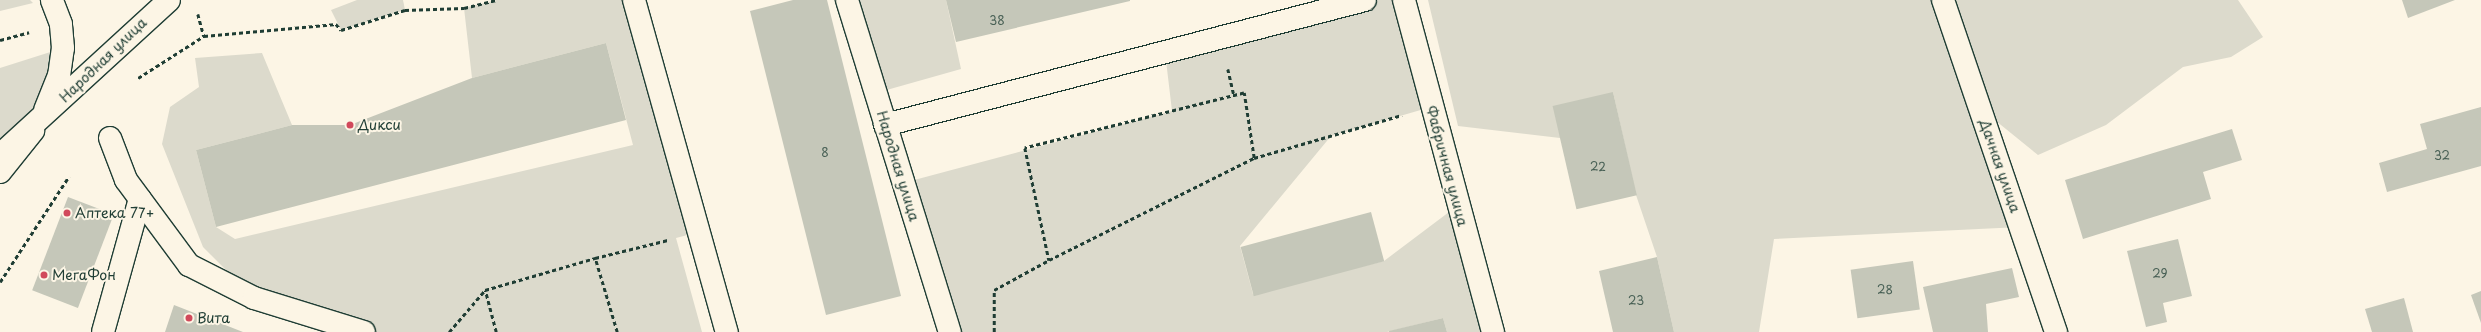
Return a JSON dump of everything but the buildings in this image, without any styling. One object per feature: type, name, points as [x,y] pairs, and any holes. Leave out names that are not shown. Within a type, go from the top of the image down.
[{"type":"street","points":[[0,172],[40,122],[60,76],[63,48],[60,24],[52,0]]},
{"type":"street","name":"Народная улица","points":[[40,122],[114,47],[168,0]]},
{"type":"street","points":[[634,0],[727,332]]},
{"type":"street","name":"Народная улица","points":[[847,0],[945,331]]},
{"type":"street","points":[[885,125],[1365,0]]},
{"type":"street","name":"Фабричная улица","points":[[1404,0],[1431,107],[1493,332]]},
{"type":"street","name":"Дачная улица","points":[[1943,0],[2056,332]]},
{"type":"street","points":[[0,155],[40,122]]},
{"type":"street","points":[[110,138],[126,180],[189,265],[254,298],[364,332]]},
{"type":"street","points":[[103,332],[140,199]]},
{"type":"path","points":[[138,78],[204,36],[336,24],[341,30],[405,10],[464,8],[497,0]]},
{"type":"path","points":[[196,7],[204,36]]},
{"type":"path","points":[[1049,260],[1026,148],[1244,93],[1254,158]]},
{"type":"path","points":[[994,332],[994,290],[1049,260],[1254,158],[1431,107]]},
{"type":"path","points":[[0,282],[70,176]]},
{"type":"path","points":[[450,332],[485,290],[595,258],[699,232]]},
{"type":"path","points":[[595,258],[617,332]]},
{"type":"path","points":[[485,290],[496,332]]},
{"type":"shaded area","points":[[0,0],[30,0],[33,3],[0,11]]},
{"type":"shaded area","points":[[357,0],[403,0],[405,10],[341,30],[331,10]]},
{"type":"shaded area","points":[[497,0],[634,0],[699,232],[676,238],[702,332],[364,332],[254,298],[203,247],[162,144],[170,107],[199,87],[195,58],[262,53],[292,125],[196,150],[216,227],[235,239],[633,145],[606,43],[472,78],[464,8]]},
{"type":"shaded area","points":[[847,0],[946,0],[961,69],[876,93]]},
{"type":"shaded area","points":[[1365,0],[1404,0],[1431,107],[1331,136],[1240,246],[1253,294],[1384,261],[1457,206],[1493,332],[1447,332],[1443,318],[1387,332],[950,332],[903,183],[1172,111],[1165,52]]},
{"type":"shaded area","points":[[1428,0],[2238,0],[2263,37],[2231,57],[2183,67],[2106,125],[2038,155],[1980,108],[2020,227],[1774,239],[1759,332],[1674,332],[1657,257],[1636,195],[1613,92],[1560,138],[1458,126]]},
{"type":"shaded area","points":[[63,48],[54,91],[0,141],[0,68]]},
{"type":"place","name":"Дикси","points":[[350,125]]},
{"type":"place","name":"Аптека 77+","points":[[67,213]]},
{"type":"place","name":"МегаФон","points":[[44,275]]},
{"type":"place","name":"Вита","points":[[189,318]]}]
